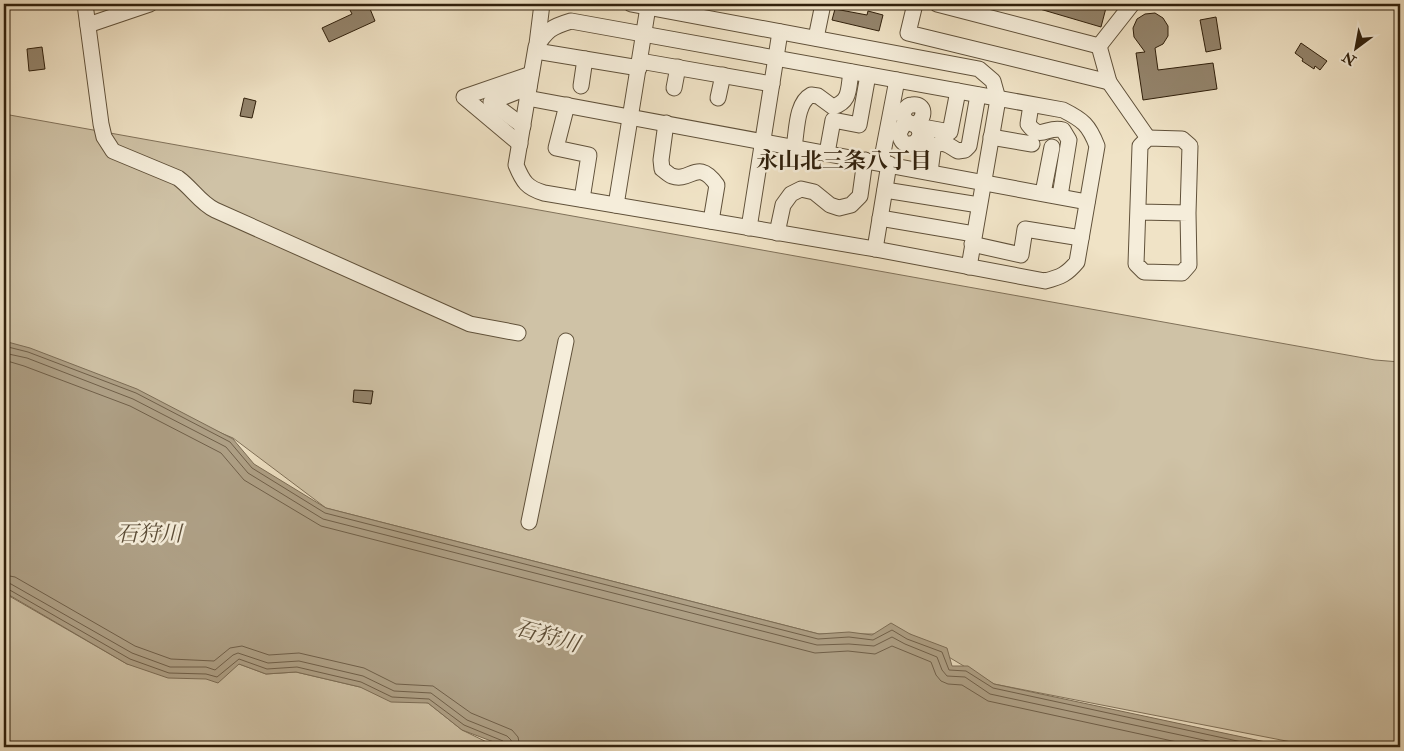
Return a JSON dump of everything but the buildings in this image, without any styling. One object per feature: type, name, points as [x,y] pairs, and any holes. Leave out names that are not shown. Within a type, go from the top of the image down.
[{"type":"street","points":[[85,4],[101,124],[104,137],[113,150],[178,178],[207,206],[470,324],[518,333]]},
{"type":"street","points":[[88,25],[150,4]]},
{"type":"street","points":[[536,49],[546,32],[553,27],[571,21],[1063,110],[1081,119],[1092,132],[1097,146],[1077,262],[1069,272],[1046,281],[533,190],[522,180],[516,165],[542,4]]},
{"type":"street","points":[[631,4],[979,69],[993,81],[998,99],[969,267]]},
{"type":"street","points":[[816,38],[823,4]]},
{"type":"street","points":[[915,4],[908,33],[1109,82]]},
{"type":"street","points":[[937,4],[960,6],[1099,46]]},
{"type":"street","points":[[1099,46],[1132,4]]},
{"type":"street","points":[[616,205],[648,7]]},
{"type":"street","points":[[749,228],[780,32]]},
{"type":"street","points":[[1099,46],[1109,82],[1148,138]]},
{"type":"street","points":[[536,49],[585,59],[678,67],[772,84]]},
{"type":"street","points":[[993,81],[1006,57]]},
{"type":"street","points":[[581,86],[585,59]]},
{"type":"street","points":[[674,88],[678,67]]},
{"type":"street","points":[[794,147],[800,108],[805,98],[811,94],[818,96],[832,107],[841,104],[847,98],[851,72]]},
{"type":"street","points":[[718,98],[723,75]]},
{"type":"street","points":[[827,153],[833,120],[860,125],[868,75]]},
{"type":"street","points":[[875,250],[885,190],[885,164],[896,80]]},
{"type":"street","points":[[904,167],[909,144],[914,143],[920,134],[919,128],[912,124],[920,122],[923,117],[920,107],[915,104],[920,84]]},
{"type":"street","points":[[523,126],[491,102],[529,86]]},
{"type":"street","points":[[520,144],[464,97],[529,86],[567,105],[1087,202]]},
{"type":"street","points":[[925,171],[928,128],[950,132],[958,91]]},
{"type":"street","points":[[925,171],[935,144],[948,143],[958,152],[969,146],[978,95]]},
{"type":"street","points":[[567,105],[556,148],[589,155],[582,199]]},
{"type":"street","points":[[1031,105],[1028,124],[1033,131],[1040,134],[1057,128],[1063,130],[1069,140],[1060,196]]},
{"type":"street","points":[[666,123],[661,160],[662,168],[672,176],[682,177],[694,172],[702,172],[711,177],[717,185],[711,222]]},
{"type":"street","points":[[992,137],[1016,146],[1032,144]]},
{"type":"street","points":[[1148,138],[1182,139],[1190,146],[1189,265],[1182,273],[1144,272],[1136,264],[1140,146],[1148,138]]},
{"type":"street","points":[[1043,193],[1042,164],[1052,147]]},
{"type":"street","points":[[777,233],[783,205],[791,194],[802,190],[814,192],[839,208],[851,205],[860,196],[865,160]]},
{"type":"street","points":[[885,190],[979,206]]},
{"type":"street","points":[[1139,212],[1188,212]]},
{"type":"street","points":[[880,218],[973,239],[1022,255],[1025,229],[1081,238]]},
{"type":"street","points":[[529,522],[566,342]]},
{"type":"shaded area","points":[[4,114],[1375,360],[1400,362],[1400,747],[1317,747],[994,684],[910,634],[819,634],[326,508],[233,438],[4,342]]},
{"type":"shaded area","points":[[4,593],[127,664],[239,664],[266,674],[296,672],[428,703],[462,730],[497,747],[4,747]]},
{"type":"water","name":"石狩川","points":[[4,341],[30,348],[137,389],[233,439],[254,464],[326,508],[819,634],[849,632],[872,635],[891,623],[910,634],[947,648],[952,666],[968,666],[994,684],[1289,747],[507,747],[462,730],[428,703],[391,702],[360,687],[296,672],[266,674],[239,664],[218,683],[206,679],[168,678],[127,664],[4,592]]},
{"type":"district","name":"永山北三条八丁目","points":[[844,161]]}]
